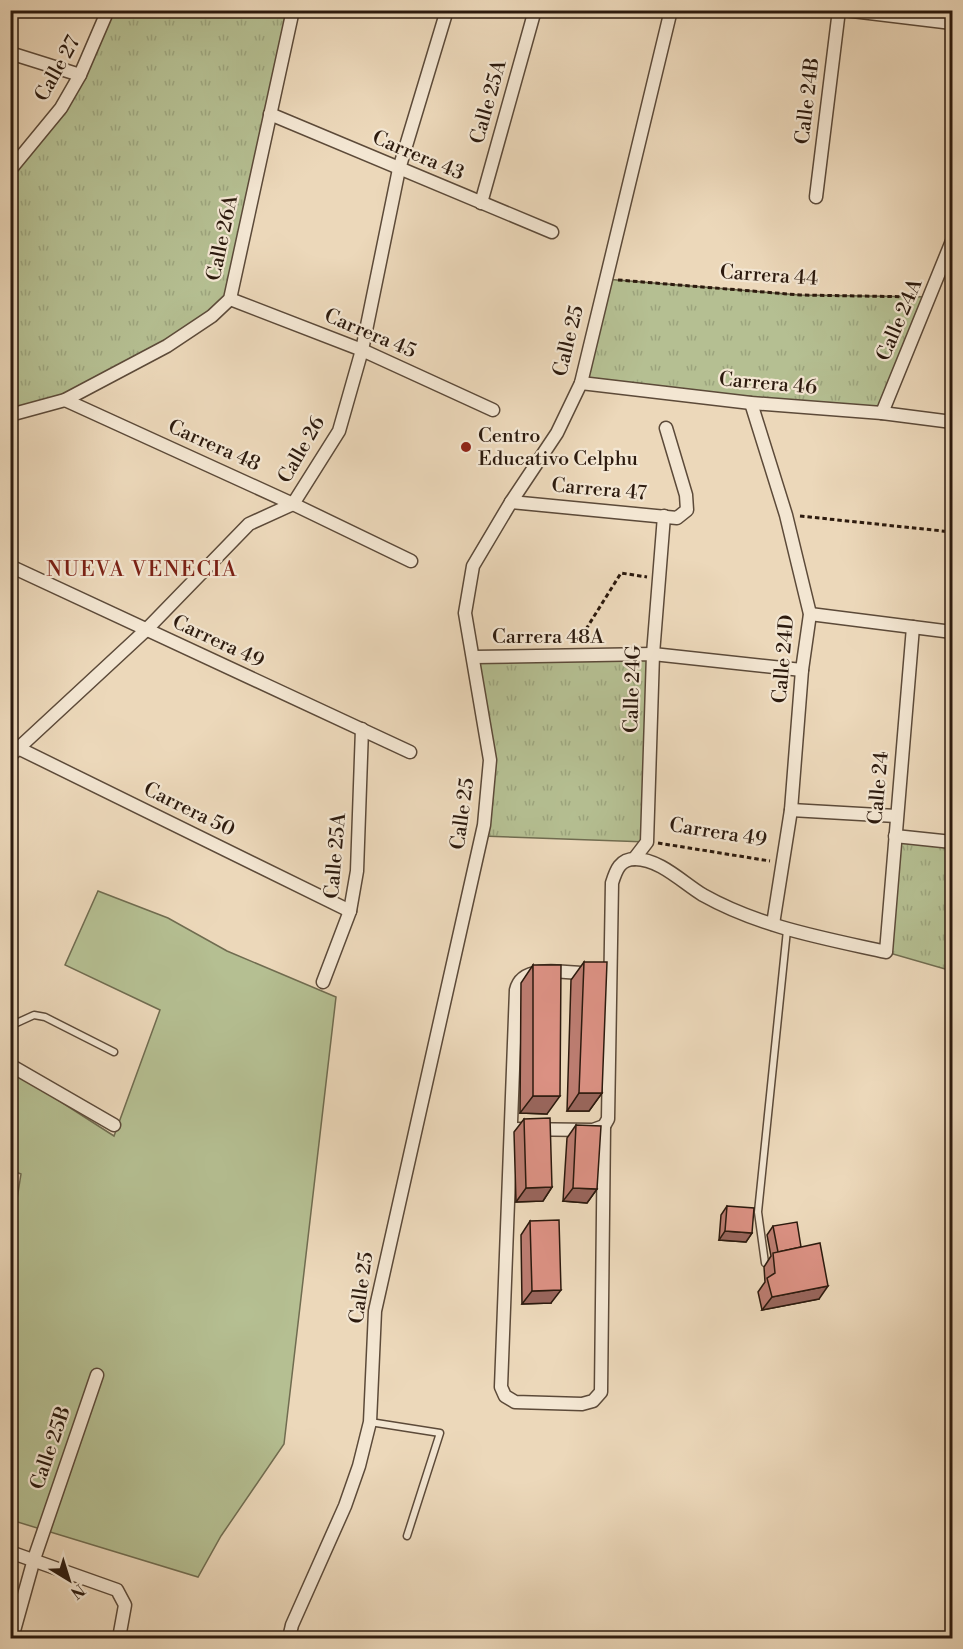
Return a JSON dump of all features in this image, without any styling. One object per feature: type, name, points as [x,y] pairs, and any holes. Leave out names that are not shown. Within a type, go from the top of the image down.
[{"type":"street","name":"Calle 27","points":[[10,170],[61,108],[80,75],[108,10]]},
{"type":"street","name":"Calle 26A","points":[[10,415],[65,400],[167,346],[212,316],[230,299],[293,10]]},
{"type":"street","name":"Calle 26","points":[[13,749],[146,630],[249,524],[293,504],[339,431],[362,350],[399,169],[447,10]]},
{"type":"street","name":"Calle 25A","points":[[481,203],[535,10]]},
{"type":"street","name":"Calle 25","points":[[289,1638],[291,1625],[345,1506],[359,1466],[370,1422],[375,1311],[484,825],[490,760],[465,613],[473,566],[511,502],[557,433],[580,383],[672,10]]},
{"type":"street","name":"Calle 24B","points":[[816,197],[839,10]]},
{"type":"street","points":[[844,10],[952,23]]},
{"type":"street","points":[[10,53],[80,75]]},
{"type":"street","name":"Carrera 43","points":[[270,114],[552,231]]},
{"type":"street","name":"Calle 24A","points":[[882,413],[952,241]]},
{"type":"street","name":"Carrera 45","points":[[230,299],[362,350],[493,410]]},
{"type":"street","name":"Carrera 46","points":[[580,383],[751,403],[882,413],[952,422]]},
{"type":"street","name":"Carrera 48","points":[[65,400],[293,504],[411,561]]},
{"type":"street","name":"Calle 24D","points":[[751,403],[786,515],[810,614],[802,670],[791,810],[773,924]]},
{"type":"street","name":"Carrera 47","points":[[511,502],[683,516],[687,510],[686,495],[666,428]]},
{"type":"street","name":"Calle 24G","points":[[647,842],[653,654],[664,516]]},
{"type":"street","name":"Carrera 49","points":[[10,566],[410,752]]},
{"type":"street","points":[[810,614],[952,632]]},
{"type":"street","name":"Calle 24","points":[[787,930],[886,952],[913,627]]},
{"type":"street","name":"Carrera 48A","points":[[474,657],[653,654],[802,670]]},
{"type":"street","name":"Calle 25A","points":[[323,982],[351,910],[357,871],[362,729]]},
{"type":"street","name":"Carrera 50","points":[[13,749],[351,910]]},
{"type":"street","points":[[791,810],[896,816]]},
{"type":"street","points":[[895,836],[952,842]]},
{"type":"street","points":[[610,974],[539,972],[523,976],[518,981],[501,1387],[505,1396],[515,1402],[582,1404],[593,1401],[601,1392],[604,1126],[608,1119],[612,883],[618,867],[634,859],[647,842]]},
{"type":"street","points":[[634,859],[650,861],[703,894],[740,913],[787,930]]},
{"type":"street","points":[[10,1065],[114,1125]]},
{"type":"street","points":[[513,1129],[574,1131],[604,1126]]},
{"type":"street","name":"Calle 25B","points":[[12,1638],[34,1559],[97,1375]]},
{"type":"street","points":[[10,1552],[117,1590],[125,1605],[119,1638]]},
{"type":"lane","points":[[765,1263],[758,1212],[787,930]]},
{"type":"lane","points":[[10,1026],[34,1015],[45,1017],[114,1052]]},
{"type":"lane","points":[[370,1422],[440,1433],[407,1536]]},
{"type":"path","name":"Carrera 44","points":[[604,279],[800,295],[931,297]]},
{"type":"path","points":[[786,515],[952,532]]},
{"type":"path","points":[[569,657],[621,573],[658,579]]},
{"type":"path","name":"Carrera 49","points":[[647,842],[784,863]]},
{"type":"green space","points":[[107,11],[293,11],[230,299],[167,346],[65,400],[11,415],[11,170],[61,108]]},
{"type":"green space","points":[[605,279],[800,295],[931,297],[882,413],[581,383]]},
{"type":"green space","points":[[653,654],[647,842],[482,836],[490,760],[474,657]]},
{"type":"green space","points":[[895,836],[952,842],[952,971],[886,952]]},
{"type":"green space","points":[[98,891],[168,918],[227,951],[336,997],[284,1444],[221,1536],[198,1577],[11,1520],[10,1243],[21,1174],[11,1170],[10,1081],[16,1073],[114,1136],[160,1010],[65,965]]},
{"type":"building","points":[[584,962],[607,962],[602,1093],[579,1093]]},
{"type":"building","points":[[533,965],[561,965],[560,1096],[533,1096]]},
{"type":"building","points":[[550,1118],[552,1187],[526,1188],[524,1119]]},
{"type":"building","points":[[576,1125],[601,1126],[597,1189],[573,1188]]},
{"type":"building","points":[[727,1206],[754,1208],[752,1233],[725,1231]]},
{"type":"building","points":[[559,1220],[561,1290],[532,1291],[530,1221]]},
{"type":"building","points":[[797,1222],[801,1247],[778,1252],[773,1226]]},
{"type":"building","points":[[820,1243],[828,1286],[772,1297],[767,1278],[775,1273],[773,1253]]},
{"type":"place","name":"Centro Educativo Celphu","points":[[466,447]]},
{"type":"district","name":"NUEVA VENECIA","points":[[142,570]]}]
